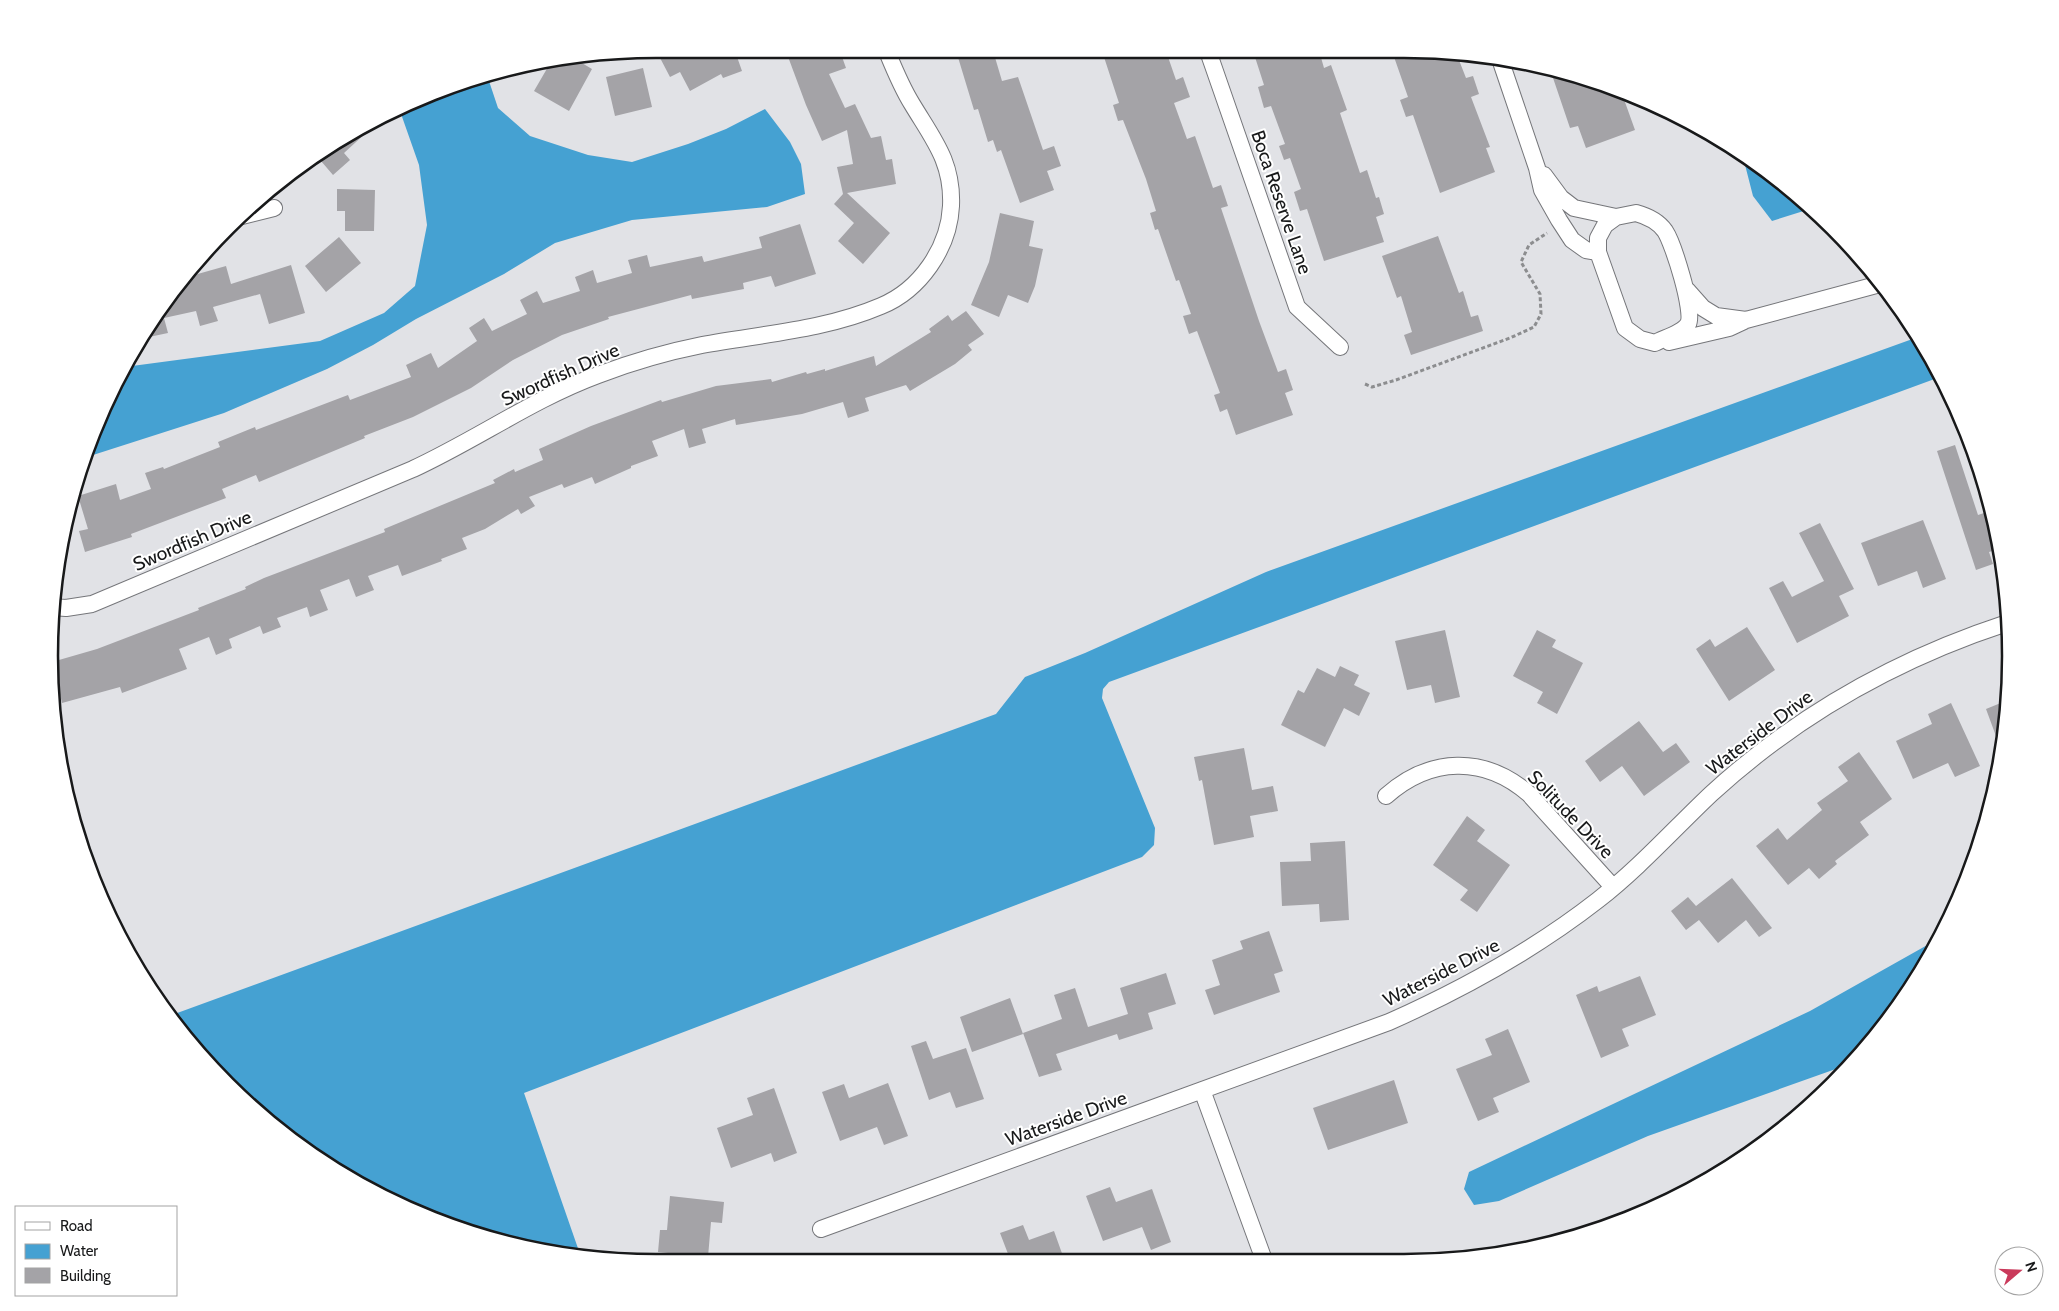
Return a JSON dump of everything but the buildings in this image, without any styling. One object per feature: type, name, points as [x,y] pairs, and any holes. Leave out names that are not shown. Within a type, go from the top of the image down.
[{"type":"street","name":"Swordfish Drive","points":[[60,608],[92,604],[413,469],[450,452],[545,399],[597,375],[645,359],[700,346],[794,330],[836,320],[882,306],[894,300],[916,282],[934,260],[946,235],[951,207],[950,179],[942,152],[912,104],[890,58]]},
{"type":"street","name":"Boca Reserve Lane","points":[[1210,58],[1297,307],[1340,347]]},
{"type":"street","points":[[1502,66],[1537,168],[1542,190],[1572,240],[1586,250],[1598,252]]},
{"type":"street","points":[[1537,168],[1561,198],[1574,208],[1616,217],[1636,213],[1651,218],[1665,231],[1687,290],[1691,319],[1688,326],[1655,343]]},
{"type":"street","points":[[254,213],[274,208]]},
{"type":"street","points":[[1616,217],[1605,225],[1598,238],[1598,252],[1625,328],[1640,339],[1655,343],[1692,338],[1728,328],[1746,320],[1874,286]]},
{"type":"street","points":[[1687,290],[1702,308],[1716,316],[1746,320]]},
{"type":"street","name":"Waterside Drive","points":[[821,1229],[1389,1022],[1444,997],[1497,968],[1549,936],[1613,887],[1658,847],[1712,794],[1767,747],[1814,714],[1864,684],[1916,657],[1969,635],[2000,625]]},
{"type":"street","name":"Solitude Drive","points":[[1386,796],[1408,779],[1432,769],[1457,765],[1477,767],[1496,772],[1519,785],[1529,794],[1613,887]]},
{"type":"street","points":[[1202,1090],[1262,1254]]},
{"type":"path","points":[[1366,384],[1372,387],[1396,380],[1510,338],[1534,327],[1541,314],[1540,294],[1521,262],[1529,245],[1550,232]]},
{"type":"water","points":[[489,81],[498,108],[530,136],[588,155],[632,162],[688,144],[726,129],[765,109],[790,142],[801,164],[805,194],[767,207],[632,220],[555,243],[504,274],[416,319],[373,345],[327,369],[224,413],[92,455],[119,391],[133,366],[320,341],[384,313],[415,286],[427,225],[419,165],[401,114],[463,89]]},
{"type":"water","points":[[1745,164],[1803,211],[1772,221],[1753,196]]},
{"type":"water","points":[[1911,340],[1934,379],[1109,682],[1103,689],[1102,698],[1155,828],[1154,845],[1142,857],[524,1093],[578,1248],[539,1242],[463,1222],[391,1192],[356,1173],[323,1153],[261,1105],[206,1050],[176,1013],[996,714],[1025,677],[1085,653],[1266,572]]},
{"type":"water","points":[[1925,946],[1901,988],[1878,1020],[1834,1070],[1648,1136],[1499,1201],[1474,1205],[1464,1189],[1469,1172],[1810,1011]]}]
